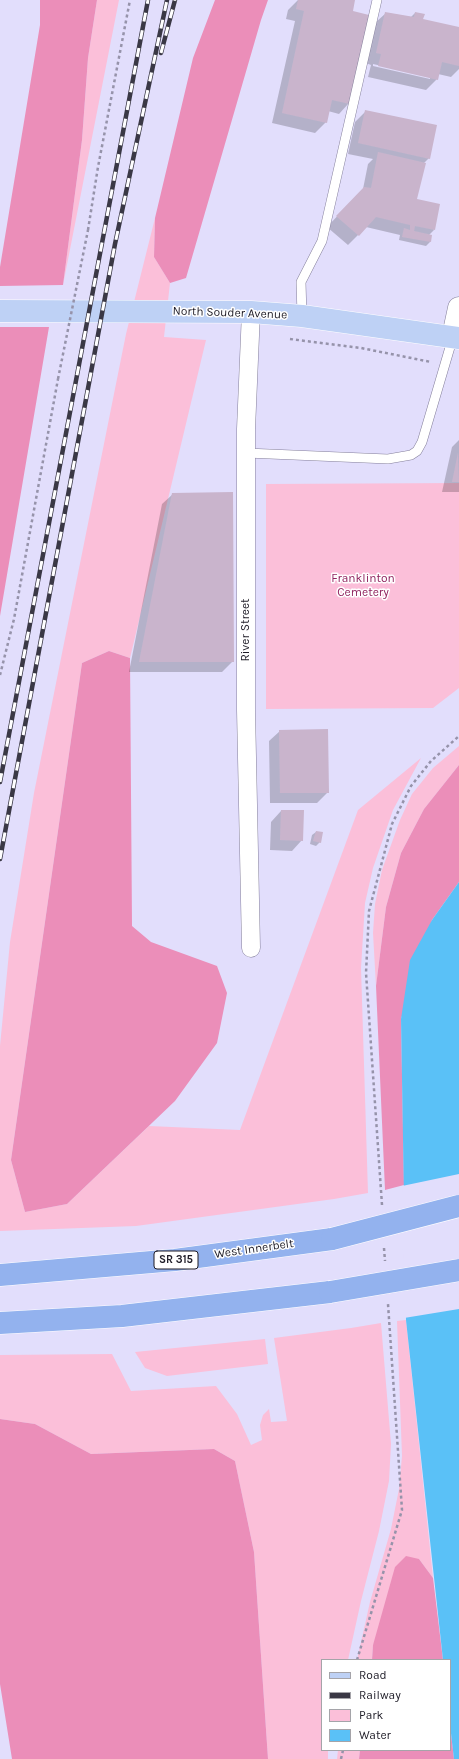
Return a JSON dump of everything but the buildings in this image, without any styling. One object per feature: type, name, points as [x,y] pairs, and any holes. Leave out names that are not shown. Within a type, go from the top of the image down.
[{"type":"highway","points":[[332,1239],[459,1206]]},
{"type":"highway","name":"West Innerbelt","points":[[7,1273],[175,1260],[332,1239],[459,1217]]},
{"type":"highway","points":[[330,1292],[459,1270]]},
{"type":"highway","points":[[0,1323],[122,1316],[330,1292],[459,1284]]},
{"type":"main road","points":[[456,337],[459,308]]},
{"type":"main road","name":"North Souder Avenue","points":[[0,311],[251,312],[302,316],[456,337]]},
{"type":"street","name":"River Street","points":[[251,312],[246,453],[246,710],[251,948]]},
{"type":"lane","points":[[302,316],[301,282],[322,241],[377,0]]},
{"type":"lane","points":[[246,453],[388,459],[411,455],[417,451],[422,442],[456,337]]},
{"type":"path","points":[[0,675],[14,619],[130,0]]},
{"type":"path","points":[[382,1212],[366,973],[369,910],[392,824],[411,786],[431,761],[459,736]]},
{"type":"path","points":[[384,1244],[386,1267]]},
{"type":"path","points":[[357,1659],[402,1510],[388,1299]]},
{"type":"green space","points":[[97,0],[119,0],[63,285],[82,140],[88,58]]},
{"type":"green space","points":[[155,218],[154,257],[170,283],[164,337],[206,340],[130,658],[109,651],[82,663],[11,1160],[25,1212],[67,1204],[149,1126],[240,1130],[358,810],[421,758],[393,810],[373,868],[365,903],[361,968],[368,1193],[136,1226],[0,1231],[0,1046],[10,942],[34,793],[126,334]]},
{"type":"green space","name":"Franklinton Cemetery","points":[[459,483],[459,688],[433,708],[266,709],[266,484]]},
{"type":"green space","points":[[459,746],[459,765],[424,809],[401,853],[386,907],[376,986],[373,933],[375,904],[382,870],[400,820],[412,794],[433,768]]},
{"type":"green space","points":[[406,1320],[433,1578],[419,1559],[373,1645],[372,1659],[357,1659],[370,1602],[391,1529],[399,1489],[402,1456],[397,1321]]},
{"type":"green space","points":[[381,1323],[391,1444],[389,1481],[379,1531],[348,1659],[321,1659],[321,1751],[328,1751],[328,1759],[268,1759],[254,1552],[235,1461],[214,1449],[91,1454],[35,1424],[0,1419],[0,1355],[112,1354],[131,1391],[216,1386],[237,1414],[251,1445],[262,1440],[260,1425],[263,1415],[269,1409],[271,1422],[287,1421],[274,1338]]},
{"type":"green space","points":[[265,1339],[268,1364],[167,1376],[145,1368],[135,1352]]},
{"type":"green space","points":[[338,1751],[360,1751],[359,1759],[337,1759]]},
{"type":"shaded area","points":[[40,0],[97,0],[88,58],[82,140],[63,285],[0,286],[0,267],[40,25]]},
{"type":"shaded area","points":[[215,0],[268,0],[186,278],[170,283],[154,257],[155,218],[193,58]]},
{"type":"shaded area","points":[[0,327],[49,327],[0,616]]},
{"type":"shaded area","points":[[109,651],[130,658],[132,926],[151,942],[217,966],[227,993],[217,1043],[175,1101],[67,1204],[25,1212],[11,1160],[82,663]]},
{"type":"shaded area","points":[[459,765],[459,882],[432,920],[401,1019],[404,1185],[385,1190],[376,986],[386,907],[401,853],[424,809]]},
{"type":"shaded area","points":[[0,1419],[35,1424],[91,1454],[214,1449],[235,1461],[254,1552],[268,1759],[12,1759],[0,1684]]},
{"type":"shaded area","points":[[406,1556],[419,1559],[433,1578],[443,1659],[372,1659],[373,1645],[395,1567]]},
{"type":"shaded area","points":[[451,1734],[454,1759],[359,1759],[360,1751],[451,1751]]},
{"type":"water","points":[[459,882],[459,1759],[454,1759],[451,1734],[451,1659],[443,1659],[406,1320],[401,1019],[410,960],[432,920]]},
{"type":"pier","points":[[459,1174],[459,1309],[404,1318],[402,1186]]},
{"type":"railway","points":[[0,782],[148,0]]},
{"type":"railway","points":[[0,859],[115,244],[167,0]]},
{"type":"railway","points":[[161,53],[175,0]]}]
